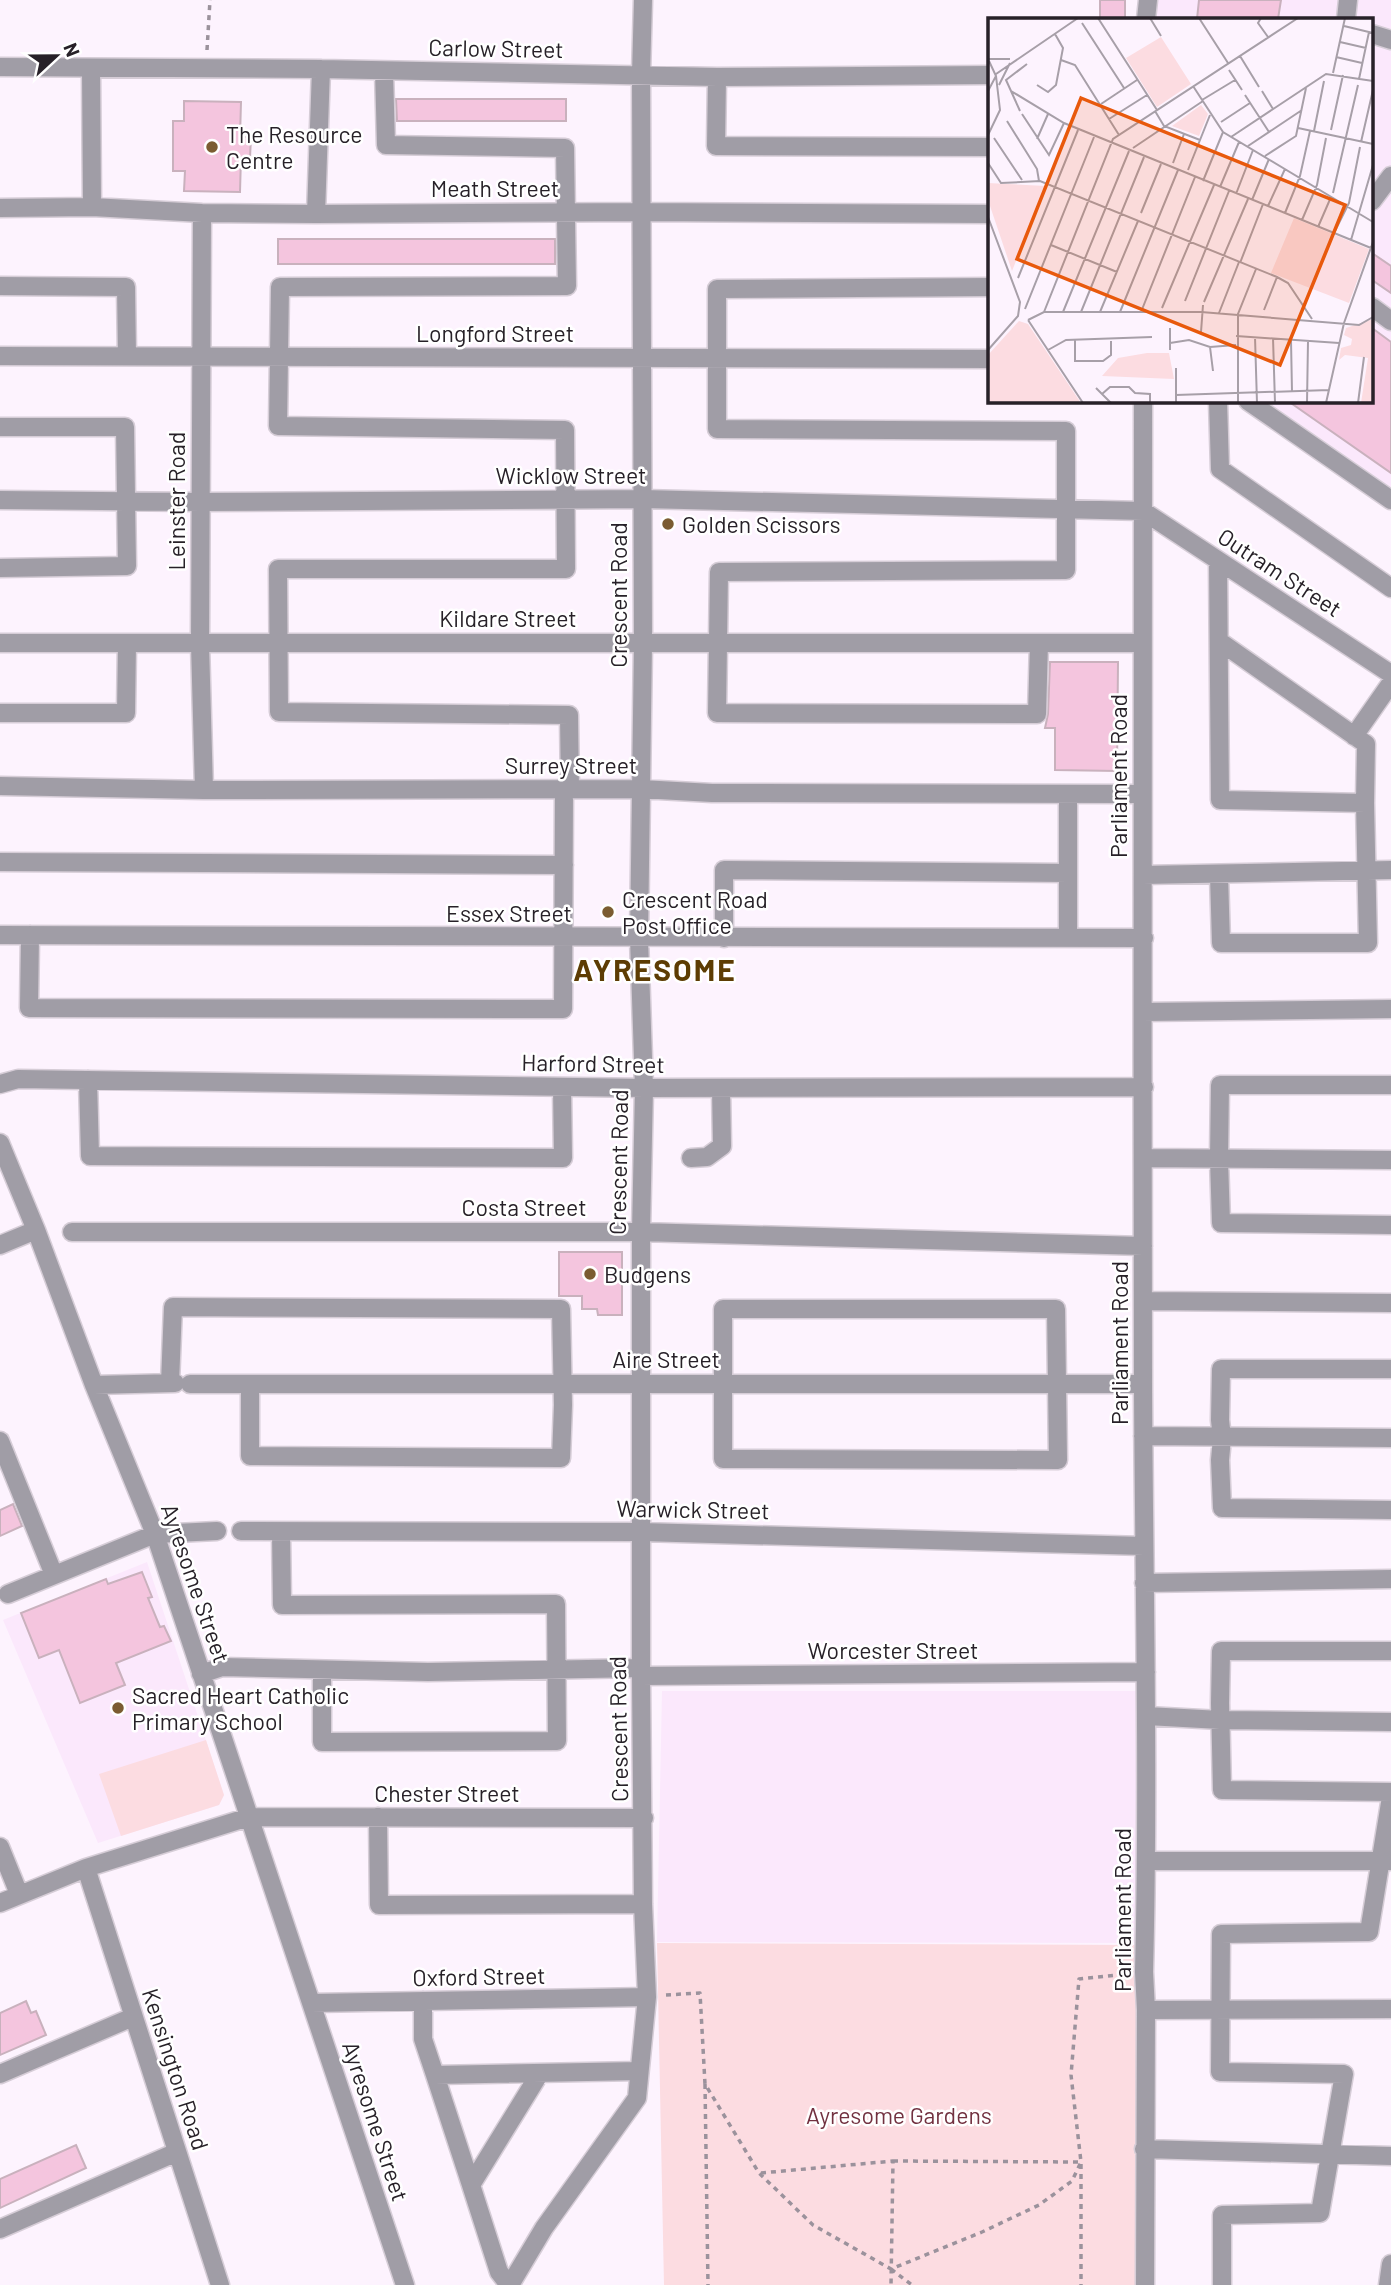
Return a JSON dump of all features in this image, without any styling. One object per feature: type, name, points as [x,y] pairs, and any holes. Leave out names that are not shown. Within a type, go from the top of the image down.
[{"type":"street","name":"Crescent Road","points":[[510,2285],[544,2228],[637,2098],[646,1997],[641,1672],[641,1232],[644,1088],[639,938],[643,642],[643,0]]},
{"type":"street","points":[[1146,18],[1148,0]]},
{"type":"street","points":[[1346,18],[1348,0]]},
{"type":"street","points":[[1374,35],[1391,40]]},
{"type":"street","name":"Carlow Street","points":[[0,67],[321,69],[717,77],[988,75]]},
{"type":"street","points":[[92,68],[92,207]]},
{"type":"street","points":[[316,214],[321,69]]},
{"type":"street","points":[[30,935],[29,1008],[563,1009],[569,715],[279,712],[278,569],[566,569],[565,430],[278,426],[280,287],[566,285],[565,148],[386,145],[384,71]]},
{"type":"street","points":[[717,77],[716,146],[988,147]]},
{"type":"street","points":[[1374,198],[1391,176]]},
{"type":"street","name":"Meath Street","points":[[0,208],[92,207],[202,213],[316,214],[988,214]]},
{"type":"street","name":"Leinster Road","points":[[202,213],[200,644],[204,790]]},
{"type":"street","points":[[0,286],[126,287],[127,356]]},
{"type":"street","points":[[988,287],[716,289],[718,429],[1066,431],[1066,570],[719,572],[717,713],[1037,714],[1039,643]]},
{"type":"street","points":[[1374,308],[1391,321]]},
{"type":"street","name":"Longford Street","points":[[0,356],[988,359]]},
{"type":"street","name":"Parliament Road","points":[[1143,402],[1143,1436],[1147,1716],[1144,1972],[1145,2285]]},
{"type":"street","points":[[1218,402],[1220,469],[1391,588]]},
{"type":"street","points":[[1249,402],[1391,500]]},
{"type":"street","points":[[0,427],[125,427],[127,501],[127,566],[0,568]]},
{"type":"street","name":"Wicklow Street","points":[[0,500],[201,502],[643,499],[1143,511]]},
{"type":"street","name":"Outram Street","points":[[1143,511],[1391,674]]},
{"type":"street","points":[[1218,561],[1220,800],[1365,803]]},
{"type":"street","points":[[1219,641],[1366,744],[1368,943],[1221,943],[1219,874]]},
{"type":"street","name":"Kildare Street","points":[[0,643],[1142,642]]},
{"type":"street","points":[[0,713],[126,713],[127,643]]},
{"type":"street","points":[[1354,736],[1391,683]]},
{"type":"street","name":"Surrey Street","points":[[0,786],[204,790],[641,789],[712,793],[1142,793]]},
{"type":"street","points":[[1068,795],[1068,938]]},
{"type":"street","points":[[0,862],[564,865]]},
{"type":"street","points":[[724,938],[724,870],[1068,873]]},
{"type":"street","points":[[1143,875],[1391,870]]},
{"type":"street","name":"Essex Street","points":[[0,935],[1144,938]]},
{"type":"street","points":[[1143,1012],[1391,1009]]},
{"type":"street","name":"Harford Street","points":[[0,1084],[18,1079],[644,1088],[1144,1087]]},
{"type":"street","points":[[88,1080],[90,1156],[563,1158],[562,1087]]},
{"type":"street","points":[[1391,1085],[1220,1085],[1219,1159],[1221,1223],[1391,1225]]},
{"type":"street","points":[[691,1157],[707,1157],[722,1146],[721,1088]]},
{"type":"street","name":"Ayresome Street","points":[[0,1143],[155,1534],[405,2285]]},
{"type":"street","points":[[1144,1158],[1391,1160]]},
{"type":"street","points":[[0,1245],[36,1230]]},
{"type":"street","name":"Costa Street","points":[[72,1231],[641,1232],[1143,1245]]},
{"type":"street","points":[[1143,1301],[1391,1303]]},
{"type":"street","points":[[178,1383],[173,1307],[561,1308],[561,1458],[250,1456],[250,1384]]},
{"type":"street","points":[[1056,1309],[1058,1460],[723,1459],[723,1384],[723,1310],[1056,1309]]},
{"type":"street","points":[[1391,1369],[1221,1369],[1220,1420],[1222,1508],[1391,1510]]},
{"type":"street","name":"Aire Street","points":[[94,1385],[1143,1384]]},
{"type":"street","points":[[1143,1436],[1391,1438]]},
{"type":"street","points":[[0,1441],[54,1575]]},
{"type":"street","points":[[8,1594],[155,1534],[217,1531]]},
{"type":"street","name":"Warwick Street","points":[[241,1531],[642,1532],[1144,1546]]},
{"type":"street","points":[[281,1532],[282,1605],[556,1604],[557,1741],[322,1742],[321,1670]]},
{"type":"street","points":[[1144,1583],[1391,1579]]},
{"type":"street","points":[[1222,2285],[1222,2215],[1320,2213],[1344,2074],[1220,2072],[1221,1934],[1369,1932],[1386,1861],[1391,1794],[1222,1790],[1221,1651],[1391,1651]]},
{"type":"street","name":"Worcester Street","points":[[201,1674],[222,1667],[428,1672],[1146,1672]]},
{"type":"street","points":[[1147,1716],[1220,1720],[1391,1722]]},
{"type":"street","name":"Chester Street","points":[[0,1903],[86,1868],[249,1816],[644,1818]]},
{"type":"street","points":[[378,1817],[379,1905],[643,1904]]},
{"type":"street","points":[[0,1847],[19,1894]]},
{"type":"street","points":[[1147,1861],[1386,1861]]},
{"type":"street","name":"Kensington Road","points":[[86,1868],[220,2285]]},
{"type":"street","name":"Oxford Street","points":[[312,2003],[646,1997]]},
{"type":"street","points":[[423,2001],[423,2039],[499,2272],[510,2285]]},
{"type":"street","points":[[1146,2010],[1391,2009]]},
{"type":"street","points":[[0,2074],[133,2017]]},
{"type":"street","points":[[435,2075],[639,2071]]},
{"type":"street","points":[[471,2185],[540,2073]]},
{"type":"street","points":[[1144,2150],[1391,2156]]},
{"type":"street","points":[[0,2230],[177,2152]]},
{"type":"street","points":[[1388,2285],[1391,2264]]},
{"type":"path","points":[[206,70],[210,0]]},
{"type":"path","points":[[1081,2285],[1080,2162],[1071,2075],[1079,1979],[1144,1972]]},
{"type":"path","points":[[646,1997],[700,1993],[705,2084],[708,2285]]},
{"type":"path","points":[[705,2084],[760,2173],[813,2225],[891,2269],[912,2285]]},
{"type":"path","points":[[760,2173],[893,2161],[1080,2162]]},
{"type":"path","points":[[891,2285],[893,2161]]},
{"type":"path","points":[[891,2269],[982,2232],[1039,2205],[1072,2181],[1080,2162]]},
{"type":"shaded area","points":[[1148,0],[1391,0],[1391,500],[1249,402],[1374,402],[1374,18],[1146,18]]},
{"type":"shaded area","name":"Sacred Heart Catholic Primary School","points":[[147,1562],[224,1795],[219,1805],[98,1843],[3,1620]]},
{"type":"shaded area","points":[[662,1691],[1138,1691],[1136,1943],[657,1942]]},
{"type":"green space","points":[[206,1740],[224,1795],[219,1805],[121,1836],[99,1774]]},
{"type":"green space","name":"Ayresome Gardens","points":[[657,1943],[1137,1945],[1137,2285],[664,2285]]},
{"type":"building","points":[[1100,0],[1125,0],[1125,18],[1100,18]]},
{"type":"building","points":[[1199,0],[1281,0],[1278,18],[1197,18]]},
{"type":"building","points":[[396,99],[566,99],[566,121],[397,121]]},
{"type":"building","name":"The Resource Centre","points":[[184,101],[241,102],[240,137],[251,137],[250,158],[241,157],[240,192],[184,191],[185,171],[173,171],[173,121],[184,121]]},
{"type":"building","points":[[278,239],[555,239],[555,264],[278,264]]},
{"type":"building","points":[[1374,254],[1391,266],[1391,293],[1374,281]]},
{"type":"building","points":[[1374,329],[1391,342],[1391,473],[1289,402],[1374,402]]},
{"type":"building","points":[[1050,662],[1118,662],[1117,771],[1055,770],[1055,728],[1045,728]]},
{"type":"building","name":"Budgens","points":[[559,1252],[622,1252],[622,1315],[598,1315],[597,1309],[582,1309],[582,1296],[559,1296]]},
{"type":"building","points":[[13,1504],[22,1526],[0,1536],[0,1510]]},
{"type":"building","points":[[142,1572],[152,1597],[148,1598],[160,1627],[164,1626],[171,1641],[116,1663],[125,1685],[80,1703],[59,1650],[39,1658],[21,1613],[106,1579],[108,1584]]},
{"type":"building","points":[[26,2001],[31,2013],[36,2011],[46,2035],[0,2055],[0,2013]]},
{"type":"building","points":[[76,2145],[86,2168],[0,2208],[0,2179]]},
{"type":"place","name":"The Resource Centre","points":[[212,147]]},
{"type":"place","name":"Golden Scissors","points":[[668,524]]},
{"type":"place","name":"Crescent Road Post Office","points":[[608,912]]},
{"type":"place","name":"Budgens","points":[[590,1274]]},
{"type":"place","name":"Sacred Heart Catholic Primary School","points":[[118,1708]]},
{"type":"district","name":"AYRESOME","points":[[655,969]]}]
